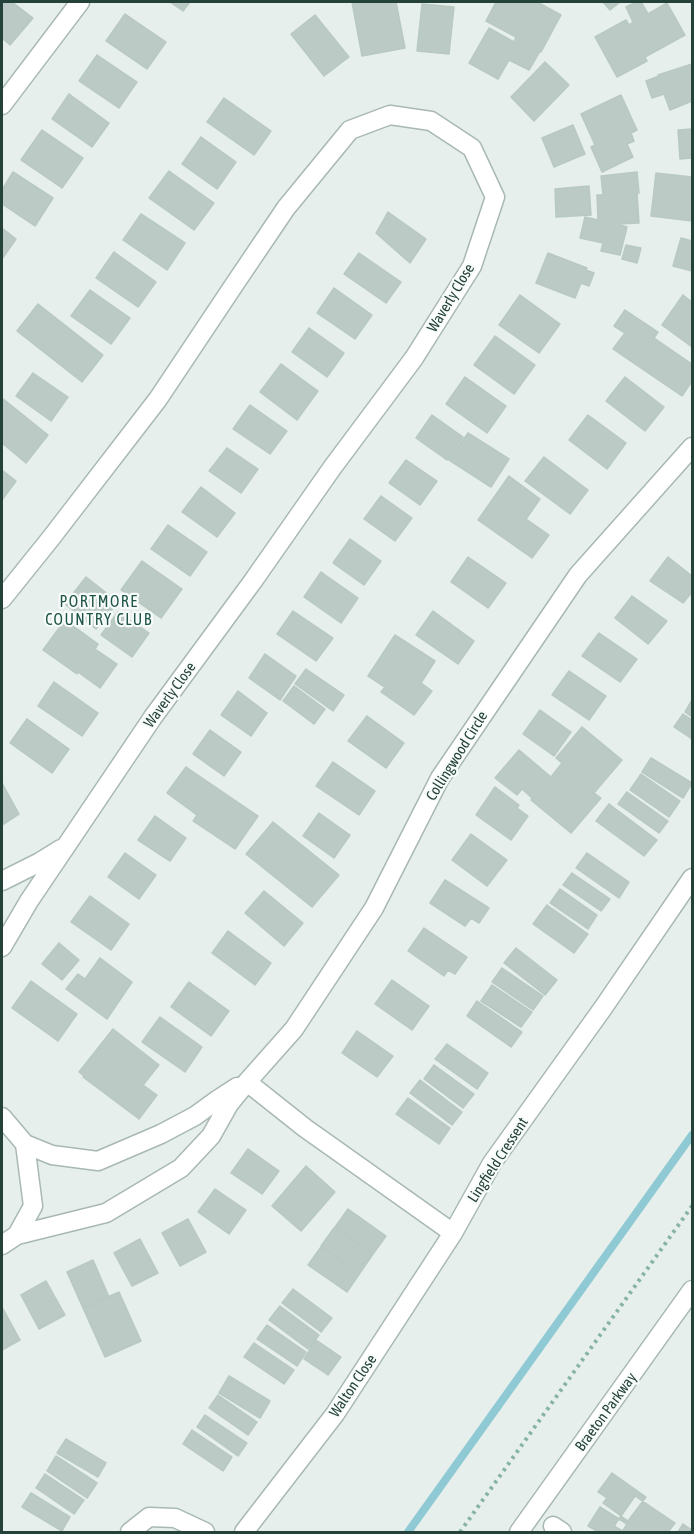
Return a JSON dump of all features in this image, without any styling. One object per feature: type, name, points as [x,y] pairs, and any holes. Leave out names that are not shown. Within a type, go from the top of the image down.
[{"type":"street","points":[[2,105],[80,2]]},
{"type":"street","name":"Waverly Close","points":[[2,599],[158,399],[286,208],[350,130],[390,115],[431,121],[472,148],[495,197],[472,266],[414,358],[153,717],[29,901],[2,947]]},
{"type":"street","name":"Collingwood Circle","points":[[2,1245],[9,1234],[106,1213],[181,1168],[211,1136],[229,1104],[294,1029],[374,908],[440,778],[578,574],[693,447]]},
{"type":"street","name":"Waverly Close","points":[[2,881],[40,862],[68,844]]},
{"type":"street","name":"Lingfield Cressent","points":[[453,1233],[492,1163],[693,878]]},
{"type":"street","points":[[247,1082],[305,1128],[453,1233]]},
{"type":"street","name":"Collingwood Circle","points":[[26,1143],[52,1155],[98,1161],[161,1134],[195,1116],[247,1082]]},
{"type":"street","points":[[2,1117],[26,1143],[33,1206],[9,1234]]},
{"type":"street","name":"Walton Close","points":[[244,1533],[335,1414],[453,1233]]},
{"type":"street","name":"Braeton Parkway","points":[[519,1533],[693,1290]]},
{"type":"street","points":[[130,1533],[149,1517],[175,1518],[205,1533]]},
{"type":"path","points":[[460,1533],[693,1206]]},
{"type":"building","points":[[2,2],[12,2],[33,18],[10,45],[2,38]]},
{"type":"building","points":[[170,2],[190,2],[183,11]]},
{"type":"building","points":[[352,2],[396,2],[405,48],[362,56]]},
{"type":"building","points":[[496,2],[537,2],[561,15],[529,70],[509,60],[498,79],[469,63],[489,28],[514,42],[516,37],[486,21]]},
{"type":"building","points":[[603,2],[620,2],[610,10]]},
{"type":"building","points":[[641,2],[648,14],[667,3],[685,35],[645,57],[647,61],[617,77],[595,37],[626,20],[629,25],[633,22],[626,7]]},
{"type":"building","points":[[422,4],[454,7],[449,54],[417,51]]},
{"type":"building","points":[[125,14],[166,42],[147,69],[106,41]]},
{"type":"building","points":[[315,15],[349,57],[324,76],[291,34]]},
{"type":"building","points":[[97,55],[137,82],[119,108],[79,81]]},
{"type":"building","points":[[545,62],[569,85],[534,121],[511,97]]},
{"type":"building","points":[[692,64],[692,101],[670,110],[664,94],[652,98],[646,81]]},
{"type":"building","points":[[69,94],[109,123],[92,147],[52,119]]},
{"type":"building","points":[[621,95],[637,130],[631,133],[634,141],[627,144],[633,157],[602,172],[591,147],[595,145],[581,114]]},
{"type":"building","points":[[224,98],[271,131],[254,155],[207,122]]},
{"type":"building","points":[[573,125],[585,154],[554,167],[542,138]]},
{"type":"building","points":[[692,129],[692,158],[680,159],[678,130]]},
{"type":"building","points":[[42,130],[83,158],[62,188],[21,160]]},
{"type":"building","points":[[201,137],[236,162],[217,189],[182,164]]},
{"type":"building","points":[[169,171],[214,203],[194,230],[149,198]]},
{"type":"building","points":[[13,172],[53,198],[35,226],[2,204],[2,190]]},
{"type":"building","points":[[637,172],[639,223],[617,224],[627,227],[620,255],[601,251],[603,243],[580,238],[585,217],[598,220],[597,195],[603,195],[601,176]]},
{"type":"building","points":[[656,173],[692,177],[692,221],[651,216]]},
{"type":"building","points":[[589,186],[591,215],[556,217],[555,189]]},
{"type":"building","points":[[388,212],[426,239],[410,263],[376,233]]},
{"type":"building","points":[[141,214],[185,243],[167,270],[123,240]]},
{"type":"building","points":[[2,228],[16,239],[2,259]]},
{"type":"building","points":[[681,238],[692,241],[692,271],[673,266]]},
{"type":"building","points":[[626,245],[641,248],[637,263],[622,259]]},
{"type":"building","points":[[114,252],[156,282],[138,307],[96,278]]},
{"type":"building","points":[[359,253],[401,282],[386,303],[344,274]]},
{"type":"building","points":[[548,253],[594,273],[589,286],[581,283],[575,298],[536,283]]},
{"type":"building","points":[[334,288],[372,315],[355,339],[317,313]]},
{"type":"building","points":[[90,290],[130,318],[111,344],[71,316]]},
{"type":"building","points":[[520,295],[560,324],[539,353],[499,325]]},
{"type":"building","points":[[683,295],[692,302],[692,347],[662,325]]},
{"type":"building","points":[[38,304],[103,355],[82,382],[17,331]]},
{"type":"building","points":[[625,310],[658,332],[654,338],[692,364],[692,381],[682,396],[613,349],[625,333],[614,326]]},
{"type":"building","points":[[309,328],[344,353],[327,377],[292,352]]},
{"type":"building","points":[[495,336],[535,365],[514,394],[474,365]]},
{"type":"building","points":[[281,364],[318,391],[297,420],[260,392]]},
{"type":"building","points":[[33,373],[68,397],[51,421],[16,396]]},
{"type":"building","points":[[465,377],[506,406],[487,433],[446,404]]},
{"type":"building","points":[[625,377],[664,407],[645,431],[606,401]]},
{"type":"building","points":[[2,398],[48,435],[26,463],[2,443]]},
{"type":"building","points":[[250,405],[287,431],[270,454],[233,429]]},
{"type":"building","points":[[432,415],[463,437],[447,460],[416,438]]},
{"type":"building","points":[[588,415],[626,443],[607,469],[569,440]]},
{"type":"building","points":[[468,433],[509,459],[491,487],[449,460]]},
{"type":"building","points":[[227,448],[258,469],[241,493],[209,471]]},
{"type":"building","points":[[544,457],[588,490],[570,514],[525,481]]},
{"type":"building","points":[[406,460],[437,481],[420,505],[389,483]]},
{"type":"building","points":[[2,470],[16,481],[2,500]]},
{"type":"building","points":[[509,476],[540,499],[526,519],[549,535],[532,558],[478,520]]},
{"type":"building","points":[[201,487],[235,513],[217,537],[182,512]]},
{"type":"building","points":[[381,496],[412,518],[395,541],[364,519]]},
{"type":"building","points":[[168,525],[207,552],[190,576],[151,549]]},
{"type":"building","points":[[350,539],[381,561],[364,585],[333,563]]},
{"type":"building","points":[[468,557],[506,583],[488,608],[451,582]]},
{"type":"building","points":[[668,557],[692,576],[692,592],[683,603],[650,581]]},
{"type":"building","points":[[142,561],[182,589],[161,618],[121,590]]},
{"type":"building","points":[[321,572],[358,598],[341,623],[304,597]]},
{"type":"building","points":[[86,577],[118,602],[96,629],[65,604]]},
{"type":"building","points":[[632,596],[667,621],[648,644],[615,618]]},
{"type":"building","points":[[293,611],[333,638],[316,661],[277,634]]},
{"type":"building","points":[[433,611],[474,641],[458,664],[416,635]]},
{"type":"building","points":[[118,612],[149,633],[132,657],[101,635]]},
{"type":"building","points":[[65,620],[98,644],[95,649],[117,664],[100,688],[43,650]]},
{"type":"building","points":[[599,633],[637,659],[620,682],[582,656]]},
{"type":"building","points":[[395,635],[435,661],[421,683],[432,691],[414,715],[381,692],[385,687],[368,676]]},
{"type":"building","points":[[265,654],[296,676],[280,700],[249,678]]},
{"type":"building","points":[[306,669],[344,695],[333,711],[295,684]]},
{"type":"building","points":[[569,671],[606,696],[589,720],[552,695]]},
{"type":"building","points":[[54,682],[98,713],[82,736],[38,706]]},
{"type":"building","points":[[294,686],[325,709],[314,724],[283,701]]},
{"type":"building","points":[[238,691],[267,713],[251,736],[221,715]]},
{"type":"building","points":[[692,700],[692,717],[685,712]]},
{"type":"building","points":[[540,710],[571,732],[554,756],[523,734]]},
{"type":"building","points":[[683,714],[692,720],[692,739],[674,727]]},
{"type":"building","points":[[367,716],[404,743],[386,768],[348,741]]},
{"type":"building","points":[[27,719],[69,749],[52,773],[10,743]]},
{"type":"building","points":[[582,727],[622,760],[594,793],[601,798],[571,833],[531,800],[532,798],[522,789],[517,795],[495,778],[519,750],[551,777],[562,763],[556,758]]},
{"type":"building","points":[[210,730],[241,752],[224,776],[193,754]]},
{"type":"building","points":[[651,758],[692,783],[683,798],[642,772]]},
{"type":"building","points":[[333,762],[375,791],[359,815],[316,786]]},
{"type":"building","points":[[186,767],[258,816],[235,849],[193,821],[197,815],[167,793]]},
{"type":"building","points":[[641,774],[680,801],[669,817],[630,790]]},
{"type":"building","points":[[2,783],[19,814],[2,825]]},
{"type":"building","points":[[495,787],[519,805],[517,808],[528,816],[511,840],[476,815]]},
{"type":"building","points":[[627,792],[668,821],[659,833],[618,804]]},
{"type":"building","points":[[609,804],[657,840],[644,856],[596,821]]},
{"type":"building","points":[[319,813],[350,835],[334,858],[303,836]]},
{"type":"building","points":[[155,816],[186,838],[170,861],[138,840]]},
{"type":"building","points":[[273,822],[339,875],[312,907],[246,854]]},
{"type":"building","points":[[471,834],[507,860],[487,886],[452,860]]},
{"type":"building","points":[[125,853],[156,875],[139,899],[108,877]]},
{"type":"building","points":[[587,853],[629,882],[619,898],[576,868]]},
{"type":"building","points":[[572,873],[610,899],[601,911],[563,885]]},
{"type":"building","points":[[445,880],[489,908],[479,923],[471,918],[465,926],[430,903]]},
{"type":"building","points":[[560,889],[597,915],[588,929],[550,903]]},
{"type":"building","points":[[264,891],[303,923],[284,946],[245,913]]},
{"type":"building","points":[[90,896],[129,924],[111,950],[71,922]]},
{"type":"building","points":[[547,905],[588,934],[574,953],[533,924]]},
{"type":"building","points":[[424,928],[467,957],[455,974],[448,970],[444,976],[408,951]]},
{"type":"building","points":[[228,931],[271,963],[255,985],[212,953]]},
{"type":"building","points":[[59,943],[79,960],[62,980],[42,964]]},
{"type":"building","points":[[516,948],[557,980],[545,995],[504,963]]},
{"type":"building","points":[[100,958],[132,982],[107,1019],[66,989],[78,974],[85,979]]},
{"type":"building","points":[[502,968],[543,996],[533,1010],[492,982]]},
{"type":"building","points":[[392,980],[429,1006],[412,1030],[375,1004]]},
{"type":"building","points":[[31,981],[77,1014],[58,1041],[12,1008]]},
{"type":"building","points":[[189,982],[229,1011],[211,1036],[171,1007]]},
{"type":"building","points":[[492,985],[532,1012],[521,1027],[481,1001]]},
{"type":"building","points":[[477,1001],[522,1032],[511,1047],[467,1016]]},
{"type":"building","points":[[160,1017],[202,1047],[185,1072],[142,1042]]},
{"type":"building","points":[[113,1029],[159,1065],[143,1085],[157,1095],[139,1119],[79,1072]]},
{"type":"building","points":[[357,1031],[393,1056],[377,1077],[342,1053]]},
{"type":"building","points":[[447,1044],[488,1073],[477,1089],[435,1059]]},
{"type":"building","points":[[434,1065],[474,1094],[463,1108],[424,1079]]},
{"type":"building","points":[[420,1080],[462,1112],[452,1125],[410,1093]]},
{"type":"building","points":[[408,1098],[450,1128],[439,1144],[396,1114]]},
{"type":"building","points":[[248,1149],[279,1171],[262,1194],[231,1173]]},
{"type":"building","points":[[306,1166],[335,1192],[301,1231],[272,1206]]},
{"type":"building","points":[[215,1189],[246,1210],[229,1234],[198,1212]]},
{"type":"building","points":[[348,1209],[386,1236],[373,1254],[335,1227]]},
{"type":"building","points":[[188,1219],[206,1252],[180,1266],[162,1233]]},
{"type":"building","points":[[334,1228],[373,1254],[360,1273],[321,1246]]},
{"type":"building","points":[[140,1239],[158,1273],[132,1286],[114,1253]]},
{"type":"building","points":[[321,1247],[360,1273],[347,1292],[308,1265]]},
{"type":"building","points":[[93,1260],[109,1297],[83,1308],[67,1272]]},
{"type":"building","points":[[46,1281],[65,1315],[39,1329],[21,1295]]},
{"type":"building","points":[[293,1289],[332,1318],[321,1332],[282,1303]]},
{"type":"building","points":[[119,1292],[141,1341],[105,1357],[83,1308]]},
{"type":"building","points":[[280,1306],[319,1335],[308,1349],[269,1320]]},
{"type":"building","points":[[2,1307],[20,1340],[2,1350]]},
{"type":"building","points":[[267,1325],[306,1352],[297,1366],[257,1339]]},
{"type":"building","points":[[316,1340],[341,1357],[328,1375],[304,1359]]},
{"type":"building","points":[[254,1343],[294,1370],[284,1384],[244,1357]]},
{"type":"building","points":[[229,1376],[270,1401],[260,1418],[219,1393]]},
{"type":"building","points":[[218,1395],[257,1422],[248,1435],[209,1408]]},
{"type":"building","points":[[205,1415],[247,1443],[238,1456],[197,1427]]},
{"type":"building","points":[[192,1430],[232,1457],[223,1471],[183,1444]]},
{"type":"building","points":[[66,1439],[106,1463],[98,1477],[57,1453]]},
{"type":"building","points":[[56,1456],[97,1483],[87,1498],[47,1471]]},
{"type":"building","points":[[612,1473],[646,1497],[628,1521],[603,1503],[607,1498],[598,1492]]},
{"type":"building","points":[[45,1474],[84,1500],[74,1514],[36,1488]]},
{"type":"building","points":[[31,1493],[70,1517],[62,1531],[22,1507]]},
{"type":"building","points":[[635,1496],[675,1523],[668,1532],[624,1532],[614,1526]]},
{"type":"building","points":[[600,1507],[627,1524],[622,1532],[599,1532],[588,1526]]},
{"type":"building","points":[[683,1524],[692,1530],[692,1532],[678,1532]]},
{"type":"waterway","points":[[408,1532],[692,1135]]},
{"type":"district","name":"PORTMORE COUNTRY CLUB","points":[[99,611]]}]
